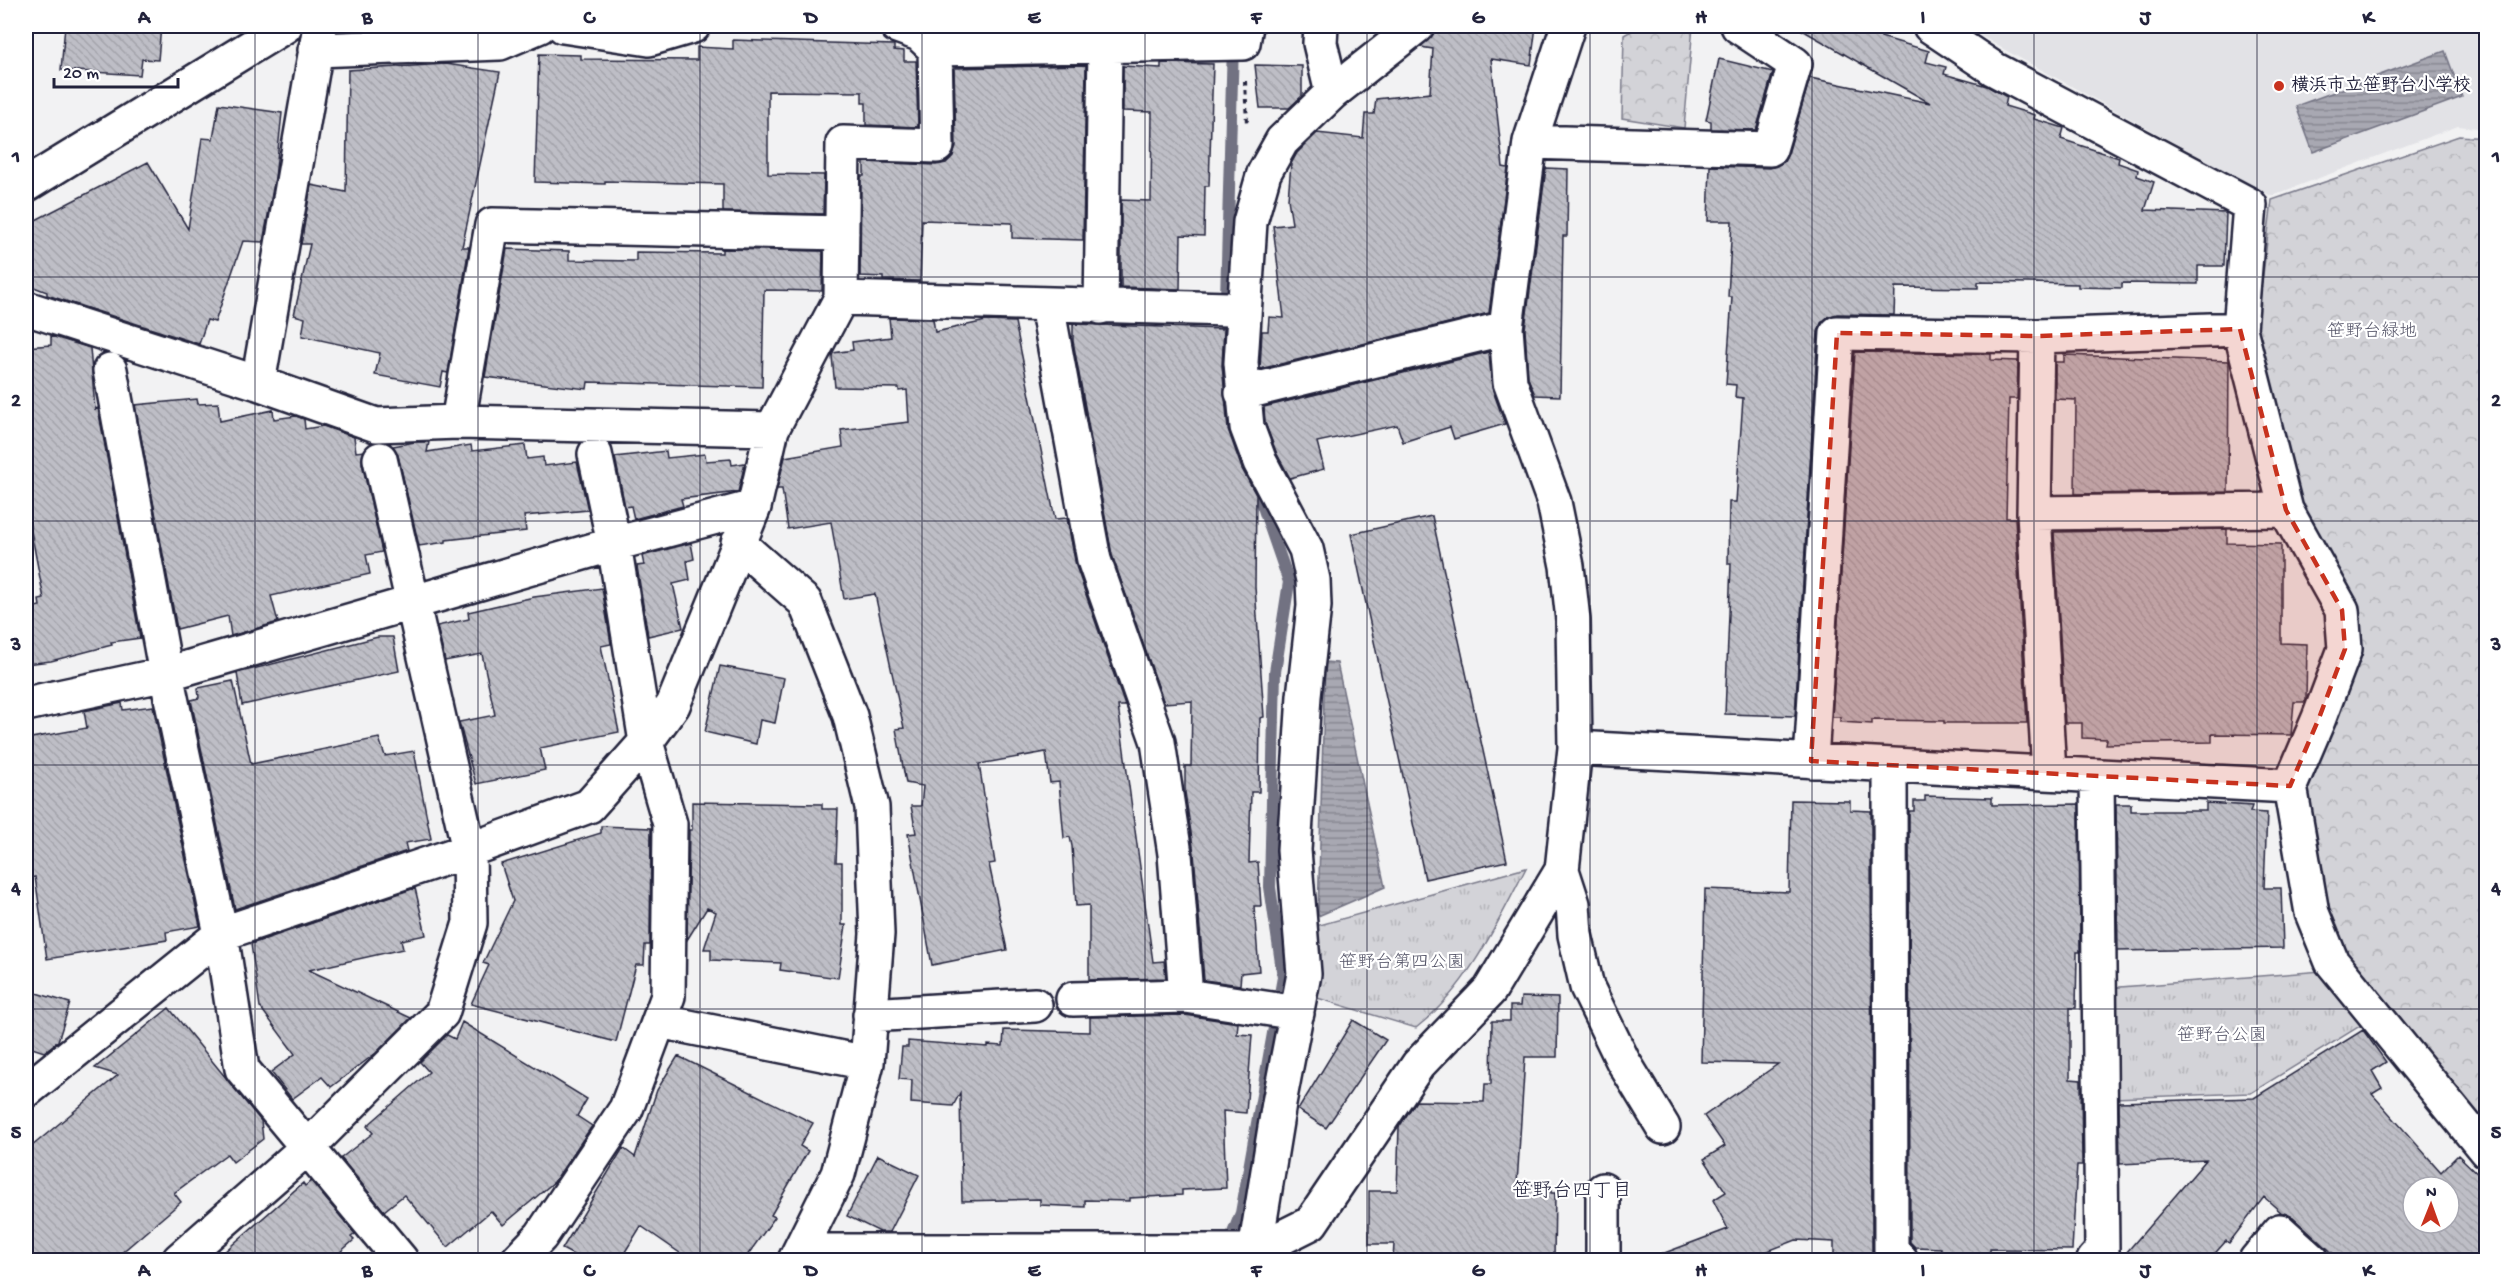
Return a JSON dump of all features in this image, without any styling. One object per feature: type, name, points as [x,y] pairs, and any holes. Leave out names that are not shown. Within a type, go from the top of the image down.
[{"type":"street","points":[[26,185],[285,26]]},
{"type":"street","points":[[258,383],[318,38],[500,43],[540,26]]},
{"type":"street","points":[[563,26],[649,39],[693,26]]},
{"type":"street","points":[[897,26],[919,34],[935,49],[1243,43],[1246,26]]},
{"type":"street","points":[[1321,26],[1320,43],[1332,93]]},
{"type":"street","points":[[1256,1257],[1279,1103],[1304,974],[1294,850],[1304,696],[1314,606],[1313,580],[1306,549],[1260,462],[1247,427],[1242,393],[1243,315],[1250,222],[1264,173],[1282,141],[1332,93],[1416,26]]},
{"type":"street","points":[[1568,26],[1530,142],[1506,328],[1510,382],[1554,502],[1567,566],[1574,620],[1575,748],[1562,870],[1573,904],[1575,935],[1587,987],[1623,1061],[1663,1127]]},
{"type":"street","points":[[1530,142],[1770,149],[1795,64],[1738,26]]},
{"type":"street","points":[[1930,26],[1994,69],[2250,205],[2240,330],[2286,510],[2342,610],[2345,649],[2290,786],[2312,913],[2332,962],[2487,1151]]},
{"type":"street","points":[[1101,307],[1106,47]]},
{"type":"street","points":[[26,1091],[221,934],[469,850],[589,806],[646,742],[673,705],[754,507],[772,429],[841,298],[843,144],[937,146],[935,49]]},
{"type":"street","points":[[458,422],[492,225],[842,233]]},
{"type":"street","points":[[841,298],[1228,309],[1243,315]]},
{"type":"street","points":[[1047,305],[1094,560],[1158,742],[1175,854],[1186,996]]},
{"type":"street","points":[[26,308],[258,383],[376,425],[458,422],[772,429]]},
{"type":"street","points":[[1242,393],[1506,328]]},
{"type":"street","points":[[1811,761],[1837,333],[2037,336],[2240,330]]},
{"type":"street","points":[[2037,336],[2034,513],[2049,773]]},
{"type":"street","points":[[111,370],[166,674],[221,934],[242,1069],[401,1260]]},
{"type":"street","points":[[518,1260],[541,1236],[626,1109],[668,996],[670,824],[646,742],[614,544],[595,454]]},
{"type":"street","points":[[178,1260],[308,1147],[442,1013],[470,923],[469,850],[380,459]]},
{"type":"street","points":[[26,704],[166,674],[614,544],[754,507]]},
{"type":"street","points":[[2034,513],[2286,510]]},
{"type":"street","points":[[738,543],[805,602],[850,716],[872,807],[877,934],[867,1063],[838,1174],[798,1256],[1256,1257],[1311,1223],[1418,1065],[1490,990],[1562,870]]},
{"type":"street","points":[[1575,748],[2290,786]]},
{"type":"street","points":[[1890,765],[1891,1250],[1900,1260]]},
{"type":"street","points":[[2094,1260],[2102,1251],[2097,776]]},
{"type":"street","points":[[1073,999],[1186,996],[1297,1013]]},
{"type":"street","points":[[870,1015],[1035,1005]]},
{"type":"street","points":[[659,1021],[867,1063]]},
{"type":"street","points":[[1603,1190],[1603,1260]]},
{"type":"street","points":[[2256,1260],[2280,1231],[2312,1260]]},
{"type":"highlighted area","points":[[2240,329],[2286,510],[2342,610],[2345,649],[2290,786],[1811,761],[1837,333],[2037,336]]},
{"type":"shaded area","name":"横浜市立笹野台小学校","points":[[1965,26],[2486,26],[2486,129],[2458,126],[2271,196]]},
{"type":"shaded area","points":[[2445,51],[2462,97],[2313,152],[2296,106]]},
{"type":"shaded area","points":[[1325,662],[1337,663],[1385,887],[1318,916]]},
{"type":"green space","points":[[1640,26],[1693,26],[1684,128],[1622,118],[1624,35]]},
{"type":"green space","name":"笹野台緑地","points":[[2459,136],[2486,138],[2486,1134],[2387,1016],[2319,908],[2307,792],[2353,657],[2351,602],[2289,476],[2255,341],[2272,200]]},
{"type":"green space","name":"笹野台第四公園","points":[[1526,868],[1492,933],[1466,975],[1451,994],[1416,1028],[1314,997],[1316,926]]},
{"type":"green space","name":"笹野台公園","points":[[2322,971],[2373,1018],[2251,1093],[2113,1098],[2108,988]]},
{"type":"building","points":[[65,26],[161,26],[158,60],[142,59],[140,75],[61,70]]},
{"type":"building","points":[[1435,26],[1536,26],[1531,65],[1491,59],[1503,167],[1508,168],[1489,313],[1260,369],[1262,331],[1268,331],[1269,317],[1284,318],[1273,226],[1292,224],[1288,199],[1291,164],[1297,153],[1317,133],[1363,138],[1365,114],[1374,114],[1376,99],[1430,93],[1433,49],[1420,47],[1434,33]]},
{"type":"building","points":[[1795,26],[1853,26],[1882,33],[1881,37],[1929,51],[1926,62],[1946,67],[1944,74],[1987,86],[2007,97],[2005,106],[2035,115],[2034,119],[2064,128],[2061,139],[2119,158],[2118,163],[2138,170],[2137,176],[2154,182],[2145,210],[2226,213],[2224,266],[2198,266],[2198,284],[2122,283],[2122,288],[2078,287],[2078,284],[1978,282],[1978,288],[1895,287],[1894,315],[1837,314],[1821,323],[1818,332],[1795,716],[1725,714],[1731,564],[1728,564],[1729,502],[1736,502],[1743,398],[1735,397],[1736,385],[1726,384],[1732,297],[1728,297],[1732,221],[1708,221],[1710,166],[1769,168],[1784,162],[1810,78],[1930,103]]},
{"type":"building","points":[[733,40],[894,45],[894,50],[904,51],[904,61],[916,61],[918,127],[866,125],[866,103],[862,103],[862,92],[768,91],[768,174],[824,175],[823,214],[723,212],[723,184],[535,182],[539,54],[581,55],[581,59],[697,60],[697,47],[733,49]]},
{"type":"building","points":[[1719,59],[1773,72],[1756,130],[1711,129],[1711,121],[1706,120]]},
{"type":"building","points":[[1161,63],[1213,64],[1209,186],[1205,186],[1204,236],[1181,235],[1180,289],[1121,287],[1121,200],[1151,201],[1152,112],[1123,111],[1123,66],[1161,68]]},
{"type":"building","points":[[446,64],[500,72],[462,247],[469,247],[448,373],[443,372],[440,387],[375,375],[380,353],[302,336],[305,318],[294,315],[310,244],[301,244],[311,185],[346,192],[348,70]]},
{"type":"building","points":[[1086,65],[1083,240],[1012,238],[1012,223],[922,220],[920,281],[883,280],[883,277],[860,276],[861,176],[864,176],[864,162],[936,165],[946,163],[953,156],[956,146],[954,68]]},
{"type":"building","points":[[1255,65],[1302,66],[1302,96],[1289,108],[1260,108]]},
{"type":"building","points":[[219,104],[282,113],[275,178],[263,242],[243,241],[215,322],[207,320],[199,344],[47,295],[47,292],[26,284],[26,225],[148,162],[188,229],[202,138],[213,139]]},
{"type":"building","points":[[1546,168],[1568,169],[1567,236],[1563,236],[1560,396],[1535,395],[1528,378],[1525,329]]},
{"type":"building","points":[[507,249],[569,251],[569,260],[636,261],[636,252],[722,253],[722,249],[823,251],[822,291],[764,290],[762,387],[588,382],[587,389],[485,377]]},
{"type":"building","points":[[889,318],[933,319],[935,332],[986,321],[1015,322],[1055,519],[1067,518],[1076,566],[1125,706],[1118,706],[1153,962],[1164,961],[1166,978],[1089,980],[1089,905],[1076,906],[1072,846],[1070,837],[1064,838],[1059,782],[1050,783],[1046,752],[979,764],[995,863],[989,864],[1007,950],[932,965],[908,834],[916,833],[911,806],[921,806],[923,786],[906,783],[896,729],[904,728],[875,594],[844,599],[831,522],[788,529],[782,489],[777,489],[785,457],[843,447],[841,430],[909,422],[907,390],[835,387],[833,353],[853,350],[852,342],[891,337]]},
{"type":"building","points":[[1073,324],[1224,329],[1222,365],[1228,429],[1242,469],[1256,495],[1255,587],[1264,717],[1260,718],[1259,792],[1251,792],[1249,863],[1258,862],[1261,906],[1254,906],[1259,971],[1241,973],[1240,985],[1204,980],[1194,853],[1185,792],[1185,766],[1191,766],[1192,701],[1164,703],[1112,555],[1073,341]]},
{"type":"building","points":[[51,336],[90,348],[95,409],[98,408],[140,638],[111,642],[112,645],[51,661],[26,664],[26,609],[40,606],[39,600],[44,599],[26,505],[26,347],[51,345]]},
{"type":"building","points":[[1489,352],[1492,388],[1505,424],[1454,439],[1450,427],[1403,442],[1397,425],[1317,442],[1324,469],[1290,478],[1277,454],[1265,423],[1264,407]]},
{"type":"building","points":[[1855,352],[1991,354],[1991,360],[2018,361],[2017,399],[2009,399],[2006,518],[2015,518],[2027,723],[1872,720],[1872,724],[1840,722],[1840,717],[1832,717]]},
{"type":"building","points":[[2064,355],[2229,361],[2228,492],[2075,494],[2076,400],[2055,399],[2055,362],[2064,362]]},
{"type":"building","points":[[197,399],[198,404],[218,403],[220,421],[273,410],[274,419],[296,416],[304,419],[305,429],[323,426],[354,437],[356,452],[364,451],[362,463],[382,552],[366,555],[370,574],[271,596],[278,622],[231,636],[228,616],[177,629],[135,405]]},
{"type":"building","points":[[429,442],[427,452],[471,445],[472,451],[525,445],[527,459],[543,457],[544,466],[577,462],[588,510],[524,516],[526,531],[446,540],[446,542],[419,546],[398,455],[393,446]]},
{"type":"building","points":[[666,451],[667,458],[705,454],[706,461],[731,459],[732,465],[745,463],[738,492],[681,499],[683,506],[634,519],[631,506],[625,507],[615,457]]},
{"type":"building","points":[[1432,516],[1507,861],[1425,879],[1351,534]]},
{"type":"building","points":[[2227,529],[2227,543],[2281,544],[2281,643],[2307,644],[2306,699],[2305,702],[2294,702],[2291,735],[2212,734],[2212,742],[2106,744],[2107,739],[2082,738],[2082,723],[2065,723],[2054,532]]},
{"type":"building","points":[[691,543],[694,559],[687,561],[690,580],[673,584],[683,628],[648,636],[637,566],[644,565],[642,556]]},
{"type":"building","points":[[602,588],[611,644],[601,646],[619,732],[540,748],[545,770],[476,784],[459,722],[495,715],[482,654],[445,661],[437,626],[469,619],[468,612],[534,597]]},
{"type":"building","points":[[378,637],[393,637],[399,671],[242,705],[237,673]]},
{"type":"building","points":[[720,666],[784,678],[775,723],[760,720],[756,744],[705,732]]},
{"type":"building","points":[[233,681],[251,764],[379,738],[385,756],[414,751],[431,839],[405,843],[407,851],[235,909],[191,700],[199,698],[198,688]]},
{"type":"building","points":[[122,703],[123,710],[153,706],[200,926],[166,932],[167,940],[47,959],[35,877],[26,879],[26,739],[87,728],[84,711]]},
{"type":"building","points":[[1925,796],[1992,798],[1992,805],[2079,804],[2080,952],[2077,952],[2076,1008],[2070,1008],[2070,1079],[2081,1080],[2082,1165],[2077,1165],[2072,1250],[1990,1249],[1990,1255],[1940,1254],[1941,1248],[1915,1247],[1910,1242],[1909,811],[1914,811],[1914,801],[1925,801]]},
{"type":"building","points":[[1791,800],[1850,801],[1850,810],[1871,811],[1872,1260],[1834,1260],[1834,1242],[1796,1240],[1745,1260],[1655,1260],[1654,1257],[1728,1229],[1713,1200],[1726,1192],[1704,1159],[1725,1146],[1704,1116],[1778,1064],[1701,1062],[1705,889],[1789,892]]},
{"type":"building","points":[[692,802],[822,804],[822,809],[838,809],[836,862],[842,862],[842,925],[846,925],[838,978],[780,970],[781,963],[711,960],[711,949],[704,949],[716,912],[707,908],[687,940],[689,830],[692,830]]},
{"type":"building","points":[[2206,803],[2252,806],[2250,812],[2267,813],[2264,888],[2281,888],[2283,948],[2118,951],[2116,804],[2131,804],[2131,811],[2206,811]]},
{"type":"building","points":[[601,826],[651,828],[650,945],[645,945],[644,965],[636,965],[616,1042],[471,1004],[489,965],[483,963],[513,901],[501,864],[601,833]]},
{"type":"building","points":[[415,888],[426,935],[401,940],[403,949],[309,970],[411,1018],[376,1053],[331,1087],[322,1077],[292,1099],[271,1072],[295,1054],[260,1007],[251,944]]},
{"type":"building","points":[[26,990],[70,1003],[58,1041],[44,1052],[26,1046]]},
{"type":"building","points":[[1521,997],[1558,998],[1557,1057],[1525,1057],[1517,1184],[1551,1185],[1551,1193],[1555,1193],[1554,1260],[1393,1260],[1394,1244],[1369,1244],[1369,1191],[1397,1191],[1399,1127],[1416,1101],[1484,1102],[1485,1084],[1491,1084],[1492,1021],[1510,1021],[1510,1006],[1520,1006]]},
{"type":"building","points":[[169,1008],[261,1121],[263,1139],[233,1162],[227,1154],[174,1193],[181,1202],[113,1260],[26,1260],[26,1151],[118,1075],[95,1068]]},
{"type":"building","points":[[1185,1015],[1238,1023],[1237,1034],[1252,1035],[1246,1113],[1223,1111],[1226,1188],[1182,1190],[1182,1195],[1130,1198],[1130,1201],[1085,1200],[1085,1207],[1040,1205],[1040,1199],[962,1201],[960,1093],[953,1106],[911,1103],[912,1080],[899,1079],[902,1047],[908,1047],[908,1041],[1003,1046],[1004,1030],[1090,1032],[1090,1017]]},
{"type":"building","points":[[1353,1020],[1386,1040],[1326,1128],[1298,1110]]},
{"type":"building","points":[[462,1022],[587,1099],[577,1116],[592,1126],[554,1182],[503,1225],[491,1211],[448,1247],[404,1195],[384,1211],[341,1158],[373,1133],[367,1126],[429,1072],[420,1062],[447,1035],[455,1039]]},
{"type":"building","points":[[2363,1030],[2386,1062],[2372,1071],[2382,1088],[2372,1094],[2441,1172],[2458,1155],[2487,1183],[2487,1260],[2340,1260],[2293,1217],[2282,1213],[2264,1197],[2229,1243],[2226,1241],[2209,1260],[2120,1260],[2206,1160],[2120,1164],[2119,1102],[2254,1098]]},
{"type":"building","points":[[678,1056],[813,1123],[800,1146],[808,1151],[771,1215],[775,1217],[744,1260],[690,1260],[641,1226],[620,1260],[583,1260],[562,1249],[623,1148],[635,1157],[657,1090]]},
{"type":"building","points":[[878,1155],[919,1175],[890,1232],[880,1232],[847,1216]]},
{"type":"building","points":[[311,1181],[355,1234],[351,1237],[354,1240],[331,1260],[215,1260],[303,1183],[305,1186]]},
{"type":"waterway","points":[[1233,43],[1224,372],[1229,427],[1238,444]]},
{"type":"waterway","points":[[1227,1248],[1241,1213],[1283,977],[1270,887],[1275,672],[1289,582],[1254,481]]},
{"type":"place","name":"横浜市立笹野台小学校","points":[[2279,86]]},
{"type":"district","name":"笹野台四丁目","points":[[1572,1192]]}]
